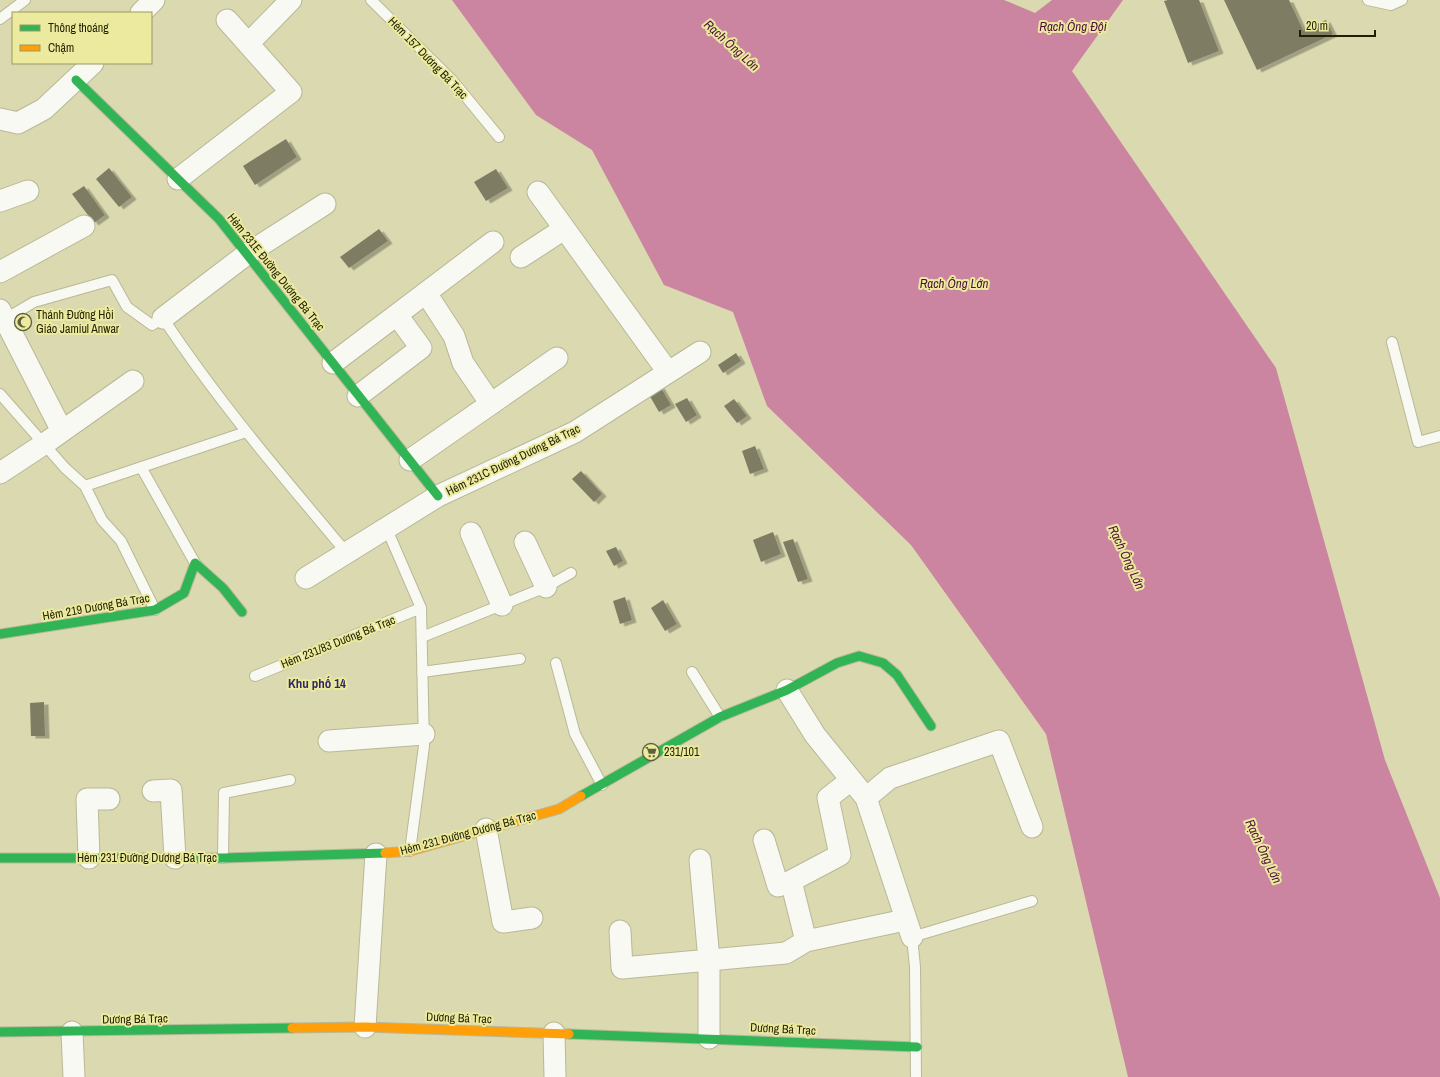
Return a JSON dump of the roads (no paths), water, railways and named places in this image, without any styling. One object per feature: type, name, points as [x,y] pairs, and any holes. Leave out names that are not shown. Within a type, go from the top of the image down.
[{"type":"street","points":[[143,12],[154,0]]},
{"type":"street","points":[[248,44],[291,0]]},
{"type":"street","points":[[178,179],[291,92],[227,20]]},
{"type":"street","points":[[0,119],[18,123],[44,110],[91,64]]},
{"type":"street","name":"Hẻm 231E Đường Dương Bá Trạc","points":[[76,80],[219,219],[438,496]]},
{"type":"street","points":[[0,201],[28,191]]},
{"type":"street","points":[[538,192],[668,372]]},
{"type":"street","points":[[163,318],[247,254],[325,204]]},
{"type":"street","points":[[0,272],[84,226]]},
{"type":"street","points":[[521,257],[564,229]]},
{"type":"street","points":[[333,363],[493,242]]},
{"type":"street","points":[[426,293],[454,336],[463,363],[490,404]]},
{"type":"street","points":[[358,396],[421,348],[398,315]]},
{"type":"street","points":[[2,317],[62,431]]},
{"type":"street","name":"Hẻm 231C Đường Dương Bá Trạc","points":[[306,578],[438,496],[575,432],[700,352]]},
{"type":"street","points":[[410,460],[557,358]]},
{"type":"street","points":[[0,473],[133,381]]},
{"type":"street","points":[[471,533],[502,605]]},
{"type":"street","points":[[525,542],[546,587]]},
{"type":"street","points":[[195,562],[223,588],[242,612]]},
{"type":"street","name":"Hẻm 219 Dương Bá Trạc","points":[[0,634],[155,610],[184,593],[195,562]]},
{"type":"street","name":"Hẻm 231 Đường Dương Bá Trạc","points":[[0,858],[223,858],[376,854],[410,850],[559,809],[720,717],[786,690],[837,663],[859,656],[883,663],[897,675],[932,726]]},
{"type":"street","points":[[620,931],[622,968],[786,953],[806,940],[908,928],[866,798],[814,735],[786,690]]},
{"type":"street","points":[[329,741],[424,734]]},
{"type":"street","points":[[866,798],[890,778],[999,741],[1032,827]]},
{"type":"street","points":[[764,840],[778,886],[791,881],[840,855],[828,798],[851,780]]},
{"type":"street","points":[[152,791],[171,790],[175,858]]},
{"type":"street","points":[[89,858],[87,799],[109,799]]},
{"type":"street","points":[[486,829],[504,922],[532,918]]},
{"type":"street","points":[[365,1028],[376,854]]},
{"type":"street","points":[[700,860],[709,960],[709,1038]]},
{"type":"street","points":[[791,881],[806,940]]},
{"type":"street","name":"Dương Bá Trạc","points":[[0,1032],[365,1028],[709,1038],[917,1047]]},
{"type":"street","points":[[72,1032],[74,1077]]},
{"type":"street","points":[[554,1033],[555,1077]]},
{"type":"lane","points":[[0,19],[25,0]]},
{"type":"lane","name":"Hẻm 157 Dương Bá Trạc","points":[[372,0],[452,80],[499,136]]},
{"type":"lane","points":[[1368,0],[1391,4],[1402,0]]},
{"type":"lane","points":[[2,317],[34,302],[112,280],[127,307],[152,325],[163,318],[192,362],[246,432],[346,552]]},
{"type":"lane","points":[[1392,342],[1418,442],[1440,436]]},
{"type":"lane","points":[[0,394],[65,468],[85,486],[102,520],[121,541],[155,610]]},
{"type":"lane","points":[[85,486],[246,432]]},
{"type":"lane","points":[[141,467],[195,562]]},
{"type":"lane","points":[[386,527],[421,608],[424,746],[410,850]]},
{"type":"lane","points":[[422,637],[546,587],[571,573]]},
{"type":"lane","name":"Hẻm 231/83 Dương Bá Trạc","points":[[255,676],[421,608]]},
{"type":"lane","points":[[422,672],[520,659]]},
{"type":"lane","points":[[556,663],[575,734],[602,785]]},
{"type":"lane","points":[[692,672],[720,717]]},
{"type":"lane","points":[[223,858],[224,793],[290,780]]},
{"type":"lane","points":[[916,1077],[917,1047],[915,967],[908,928],[1032,901]]},
{"type":"water","name":"Rạch Ông Lớn","points":[[452,0],[1004,0],[1035,13],[1052,0],[1123,0],[1072,71],[1276,368],[1385,760],[1440,898],[1440,1077],[1128,1077],[1046,734],[911,545],[767,406],[733,312],[664,285],[592,150],[536,115]]},
{"type":"place","name":"Thánh Đường Hồi Giáo Jamiul Anwar","points":[[23,322]]},
{"type":"place","name":"231/101","points":[[651,752]]},
{"type":"district","name":"Khu phố 14","points":[[317,683]]},
{"type":"water label","name":"Rạch Ông Đội","points":[[1073,26]]}]
